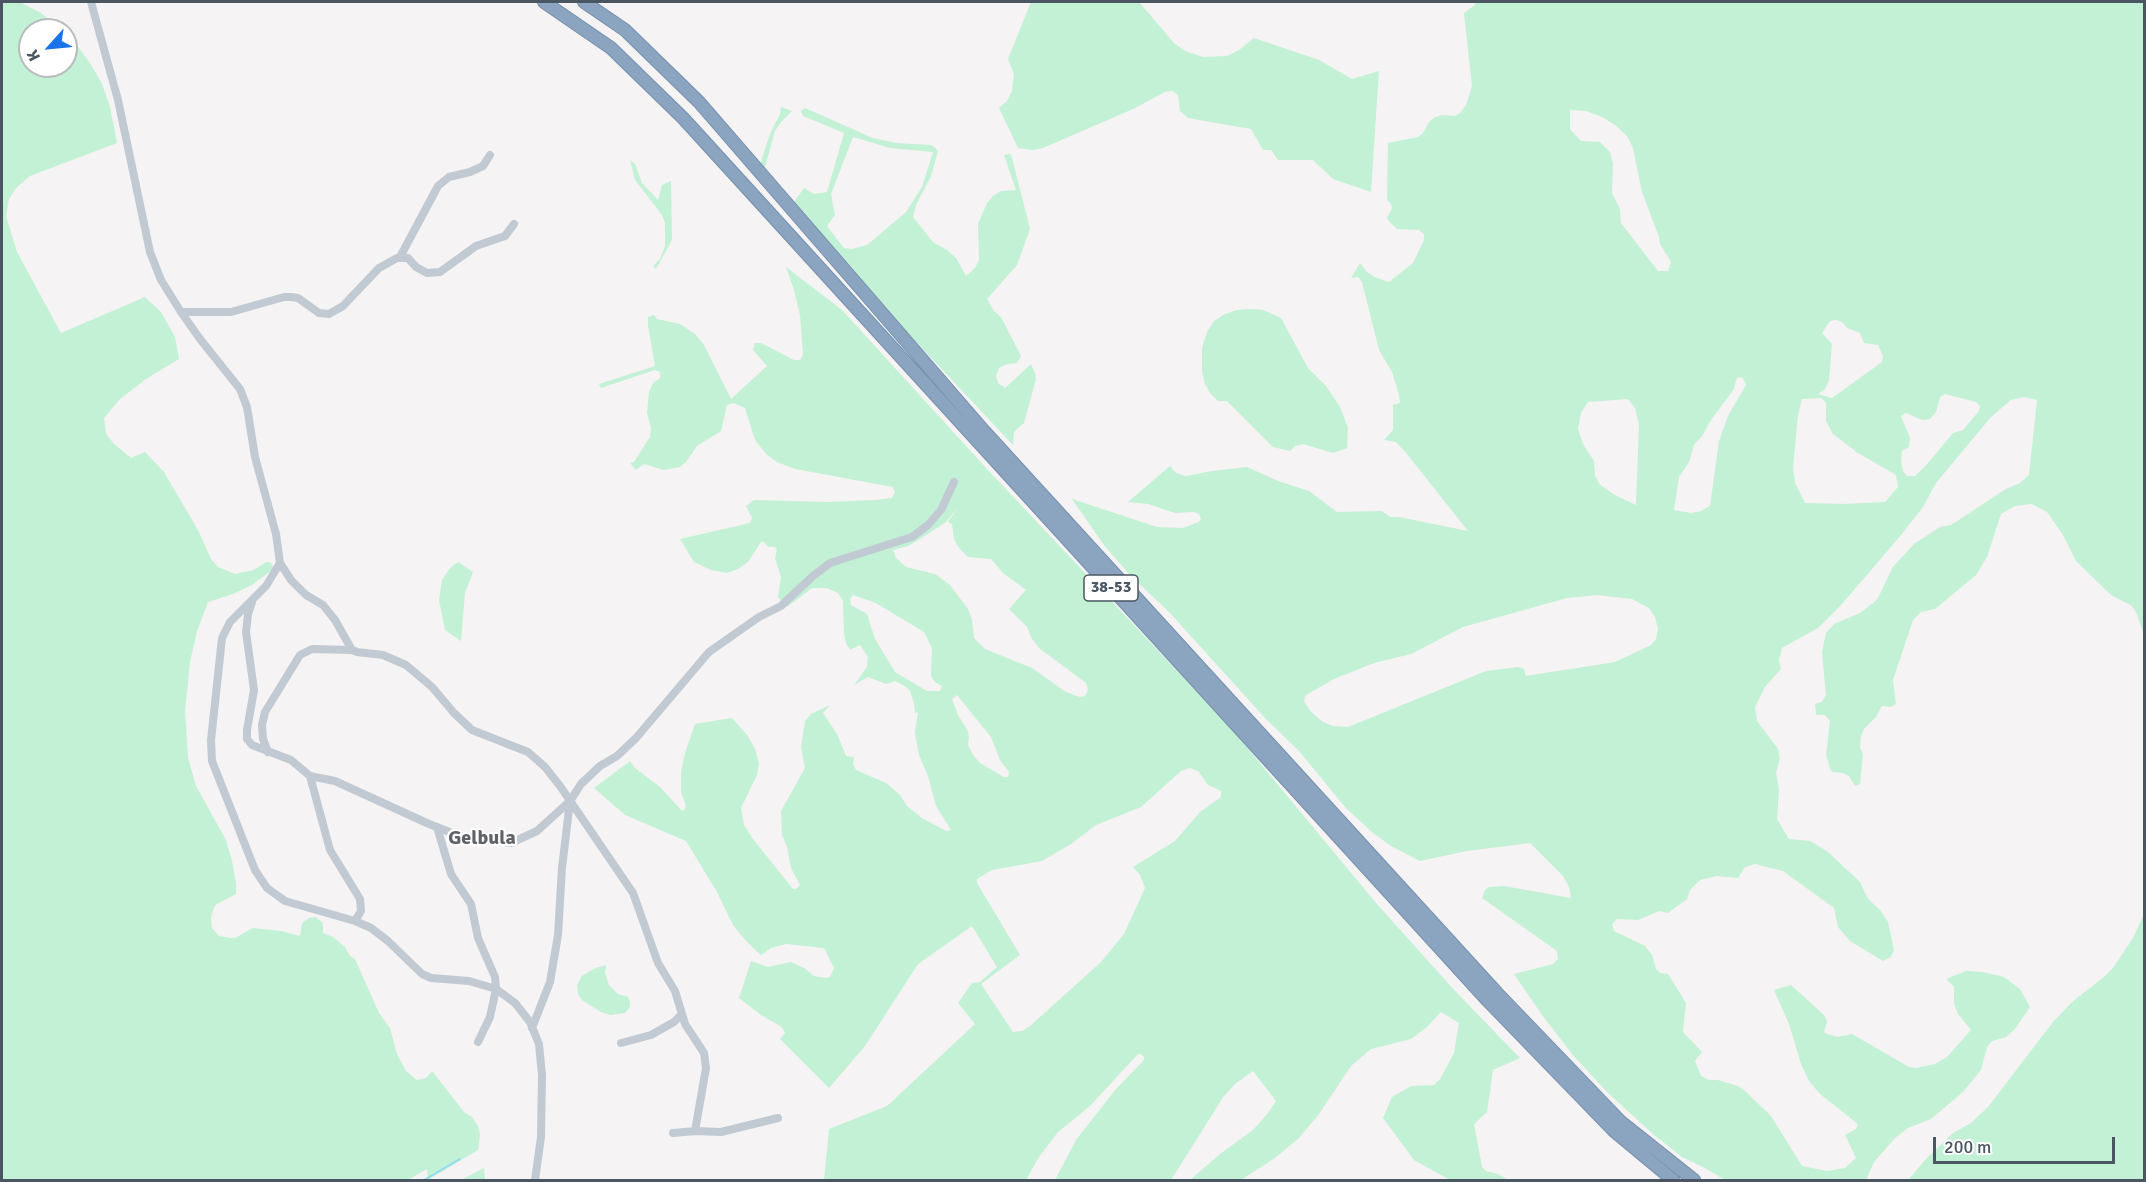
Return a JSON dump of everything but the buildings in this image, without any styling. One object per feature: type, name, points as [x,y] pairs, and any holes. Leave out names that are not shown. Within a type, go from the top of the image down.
[{"type":"highway","name":"38-53","points":[[544,2],[611,48],[683,118],[1488,1001],[1613,1130],[1673,1180]]},
{"type":"highway","name":"38-53","points":[[584,2],[625,30],[699,102],[984,431],[1497,993],[1621,1122],[1694,1180]]},
{"type":"street","points":[[91,2],[118,100],[150,252],[161,280],[200,339],[240,388],[247,407],[255,457],[276,534],[280,562],[291,580],[306,595],[323,605],[335,620],[352,650]]},
{"type":"street","points":[[400,257],[438,186],[449,177],[483,166],[490,155]]},
{"type":"street","points":[[181,312],[231,312],[291,297],[298,298],[319,313],[329,314],[343,306],[378,268],[400,257],[408,258],[421,271],[440,272],[476,246],[505,236],[514,224]]},
{"type":"street","points":[[254,598],[248,615],[246,632],[254,690],[246,735],[252,745],[291,760],[310,776],[334,781],[460,836],[511,843],[537,831],[570,801],[581,784],[600,766],[617,756],[636,738],[708,652],[759,617],[781,606],[830,563],[912,537],[928,525],[940,510],[954,482]]},
{"type":"street","points":[[280,562],[266,586],[230,622],[222,638],[211,740],[212,761],[255,870],[267,888],[285,901],[355,921],[370,928],[422,974],[431,978],[469,981],[496,989],[515,1003],[532,1028],[539,1044],[542,1075],[541,1137],[535,1180]]},
{"type":"street","points":[[268,752],[263,739],[262,725],[265,712],[300,656],[312,649],[352,650],[383,655],[406,666],[432,687],[472,730],[528,752],[545,767],[633,893],[658,963],[675,991],[685,1024],[704,1053],[706,1068],[695,1131]]},
{"type":"street","points":[[310,776],[330,850],[360,899],[361,911],[355,921]]},
{"type":"street","points":[[532,1028],[550,982],[558,935],[562,868],[570,801]]},
{"type":"street","points":[[437,827],[451,874],[471,904],[478,938],[495,977],[496,989],[490,1017],[478,1042]]},
{"type":"street","points":[[621,1043],[651,1035],[675,1022],[681,1014]]},
{"type":"street","points":[[673,1133],[721,1132],[778,1118]]},
{"type":"green space","points":[[2,2],[20,2],[47,18],[18,18],[18,78],[78,78],[78,47],[102,84],[110,107],[117,143],[30,176],[16,188],[9,199],[6,216],[17,252],[61,333],[145,297],[161,312],[175,337],[179,359],[146,379],[120,399],[104,418],[106,434],[131,458],[145,452],[164,472],[199,532],[211,559],[218,567],[235,574],[254,570],[266,562],[270,562],[273,566],[272,570],[252,585],[208,602],[197,631],[190,662],[185,710],[188,758],[196,786],[226,840],[236,883],[236,894],[214,907],[211,918],[212,928],[219,936],[231,938],[253,928],[300,936],[302,923],[309,918],[315,917],[323,923],[323,933],[333,937],[355,959],[379,1013],[390,1028],[397,1054],[406,1071],[417,1080],[426,1078],[432,1071],[464,1112],[472,1117],[478,1126],[480,1135],[478,1150],[428,1180],[427,1169],[408,1180],[2,1180]]},
{"type":"green space","points":[[1031,2],[1139,2],[1174,43],[1185,51],[1203,57],[1227,56],[1254,38],[1319,60],[1352,79],[1379,71],[1371,192],[1333,179],[1313,160],[1278,160],[1271,150],[1263,150],[1251,129],[1188,118],[1180,111],[1178,95],[1172,91],[1165,92],[1133,109],[1043,148],[1032,150],[1018,148],[999,108],[1007,101],[1012,91],[1014,74],[1008,59]]},
{"type":"green space","points":[[1475,2],[2144,2],[2144,635],[2132,606],[2111,595],[2076,561],[2063,535],[2047,512],[2032,504],[2015,506],[2001,514],[1987,557],[1976,575],[1935,609],[1921,612],[1913,620],[1893,680],[1896,704],[1891,707],[1882,706],[1861,736],[1860,747],[1863,754],[1860,784],[1855,786],[1849,776],[1832,772],[1826,755],[1830,721],[1825,715],[1816,715],[1815,704],[1822,702],[1826,695],[1822,652],[1826,633],[1834,624],[1860,613],[1878,598],[1893,567],[1914,544],[1940,527],[1951,525],[2006,489],[2020,483],[2029,475],[2037,400],[2024,397],[2011,400],[1991,417],[1936,483],[1923,507],[1842,604],[1818,628],[1782,648],[1779,660],[1781,669],[1765,687],[1755,707],[1757,721],[1778,749],[1780,758],[1776,773],[1779,789],[1777,819],[1789,839],[1810,841],[1828,852],[1860,882],[1868,899],[1880,910],[1888,922],[1894,950],[1891,957],[1883,961],[1850,941],[1838,927],[1834,908],[1783,871],[1755,864],[1745,867],[1738,878],[1717,876],[1700,880],[1690,890],[1687,899],[1668,913],[1659,911],[1638,920],[1617,919],[1612,924],[1614,931],[1645,946],[1652,955],[1656,969],[1660,973],[1668,974],[1686,1003],[1683,1032],[1702,1052],[1695,1061],[1701,1076],[1738,1086],[1745,1091],[1771,1116],[1802,1166],[1827,1171],[1845,1168],[1856,1158],[1845,1135],[1856,1129],[1858,1124],[1820,1094],[1809,1081],[1774,990],[1791,985],[1825,1016],[1827,1022],[1824,1032],[1827,1034],[1838,1037],[1852,1034],[1909,1067],[1916,1068],[1935,1064],[1947,1057],[1971,1030],[1958,1014],[1954,1004],[1954,987],[1946,979],[1966,971],[1983,972],[2004,977],[2020,989],[2030,1007],[2015,1029],[2006,1037],[1992,1041],[1987,1047],[1981,1070],[1963,1092],[1931,1119],[1908,1128],[1895,1138],[1874,1162],[1866,1180],[1725,1180],[1682,1157],[1654,1135],[1607,1092],[1573,1055],[1514,974],[1553,964],[1558,959],[1557,951],[1482,898],[1489,887],[1504,886],[1571,898],[1569,887],[1563,876],[1530,843],[1467,851],[1420,861],[1391,846],[1373,833],[1345,807],[1299,751],[1266,719],[1169,612],[1129,574],[1104,545],[1072,499],[1157,527],[1183,528],[1199,522],[1201,519],[1199,514],[1175,513],[1148,504],[1128,502],[1170,466],[1176,473],[1186,476],[1247,467],[1278,481],[1309,491],[1337,512],[1382,511],[1390,517],[1468,531],[1396,442],[1384,440],[1393,430],[1393,405],[1400,403],[1399,395],[1392,372],[1379,350],[1362,282],[1358,277],[1351,278],[1360,263],[1374,277],[1389,282],[1413,263],[1424,240],[1424,234],[1419,230],[1397,229],[1387,218],[1392,208],[1387,200],[1388,143],[1418,137],[1435,117],[1455,116],[1466,105],[1472,86],[1464,13],[1475,5]],"holes":[[[1570,110],[1586,111],[1602,117],[1627,136],[1633,148],[1642,192],[1660,244],[1671,262],[1668,271],[1658,271],[1621,223],[1620,209],[1612,193],[1613,163],[1610,152],[1600,142],[1581,141],[1570,129]],[[1830,321],[1842,322],[1847,328],[1860,333],[1864,343],[1878,345],[1883,356],[1882,362],[1832,398],[1818,394],[1825,389],[1829,380],[1832,344],[1822,333]],[[1738,377],[1743,378],[1746,385],[1728,416],[1719,441],[1710,506],[1691,513],[1674,510],[1679,477],[1689,462],[1694,445],[1734,389]],[[1945,394],[1976,402],[1980,406],[1979,411],[1963,430],[1953,433],[1915,476],[1907,476],[1901,462],[1902,451],[1909,447],[1910,438],[1901,416],[1906,413],[1922,420],[1930,419],[1936,412],[1940,397]],[[1821,398],[1826,403],[1826,421],[1833,434],[1858,453],[1896,475],[1898,487],[1885,502],[1805,503],[1795,483],[1793,468],[1798,415],[1802,399]],[[1628,399],[1635,408],[1639,424],[1636,505],[1599,484],[1595,475],[1594,461],[1583,444],[1578,429],[1581,413],[1588,402]],[[1597,595],[1632,599],[1649,608],[1655,617],[1658,629],[1656,639],[1651,645],[1615,662],[1526,676],[1524,669],[1518,667],[1486,671],[1348,727],[1333,726],[1323,722],[1311,712],[1304,701],[1306,695],[1334,679],[1374,663],[1411,654],[1463,627],[1567,598]]]},
{"type":"green space","points":[[781,107],[792,111],[775,131],[764,171],[760,166]]},
{"type":"green space","points":[[805,108],[873,138],[896,143],[931,145],[938,151],[931,176],[916,205],[913,217],[933,242],[956,258],[966,276],[975,268],[979,260],[978,224],[987,203],[1001,191],[1016,190],[1004,155],[1011,154],[1030,229],[1017,265],[987,299],[994,311],[1001,317],[1021,356],[1017,363],[999,368],[996,376],[998,383],[1005,388],[1031,364],[1035,373],[1036,379],[1024,423],[1014,432],[1013,445],[798,216],[794,202],[804,188],[814,194],[827,192],[844,133],[803,116],[801,111]],"holes":[[[853,137],[890,148],[933,152],[922,187],[906,212],[867,245],[852,249],[844,248],[827,226],[835,215],[831,194]]]},
{"type":"green space","points":[[630,160],[635,164],[642,183],[658,200],[662,185],[671,181],[672,240],[656,269],[653,266],[660,259],[665,246],[665,223],[662,215],[635,180]]},
{"type":"green space","points":[[786,267],[842,310],[987,469],[1230,727],[1376,903],[1456,992],[1520,1058],[1493,1070],[1487,1112],[1474,1124],[1482,1167],[1508,1180],[1450,1180],[1414,1160],[1383,1118],[1392,1097],[1411,1086],[1434,1085],[1440,1079],[1454,1053],[1459,1023],[1441,1012],[1411,1039],[1371,1049],[1351,1066],[1319,1114],[1299,1138],[1275,1158],[1241,1180],[1190,1180],[1253,1130],[1276,1101],[1253,1071],[1235,1084],[1224,1096],[1171,1180],[1055,1180],[1076,1140],[1116,1089],[1144,1060],[1141,1054],[1138,1054],[1090,1106],[1058,1132],[1039,1157],[1026,1180],[824,1180],[829,1129],[887,1106],[975,1024],[958,1003],[972,983],[980,982],[997,967],[972,926],[918,964],[865,1046],[829,1088],[780,1039],[785,1033],[782,1027],[739,998],[751,961],[768,967],[791,962],[814,976],[830,977],[834,968],[824,948],[786,944],[771,948],[761,955],[733,925],[717,892],[686,841],[625,815],[594,788],[630,761],[684,811],[686,806],[681,792],[681,772],[695,724],[732,718],[747,735],[755,749],[759,763],[757,775],[741,808],[744,825],[793,889],[796,889],[800,885],[791,868],[782,835],[781,811],[805,768],[801,747],[805,721],[811,714],[830,705],[823,713],[837,734],[846,756],[854,757],[853,764],[856,770],[886,783],[900,795],[907,806],[922,818],[946,831],[951,830],[936,806],[928,776],[919,755],[915,733],[918,712],[915,713],[910,691],[895,681],[886,684],[868,677],[854,685],[867,667],[868,657],[860,645],[850,650],[846,643],[843,601],[838,593],[827,588],[812,588],[787,607],[778,597],[781,577],[775,558],[777,550],[775,547],[768,547],[761,542],[748,562],[727,573],[711,570],[694,562],[680,539],[750,523],[752,518],[746,506],[754,500],[826,502],[875,500],[892,498],[895,492],[893,487],[795,469],[777,462],[767,455],[755,440],[745,408],[734,403],[727,405],[721,431],[697,446],[680,467],[664,470],[644,464],[636,470],[630,463],[634,462],[650,437],[651,428],[647,413],[649,392],[653,383],[660,378],[660,372],[655,370],[601,388],[599,384],[655,366],[648,326],[648,317],[654,315],[657,319],[680,324],[695,334],[704,345],[731,399],[767,366],[753,350],[755,343],[761,343],[794,360],[800,360],[803,355],[800,315]],"holes":[[[959,506],[948,522],[952,524],[954,539],[959,548],[968,557],[991,559],[1003,573],[1026,590],[1009,609],[1027,627],[1039,648],[1086,683],[1088,690],[1085,696],[1080,697],[1066,692],[1032,668],[985,649],[974,638],[968,609],[950,585],[935,574],[906,567],[896,558],[893,550],[908,546],[946,522]],[[853,595],[876,603],[924,632],[932,648],[931,676],[942,686],[940,691],[927,691],[895,672],[875,639],[867,614],[851,605],[850,599]],[[957,695],[991,737],[1000,760],[1009,772],[1008,777],[980,763],[973,755],[968,745],[968,731],[952,699]],[[1190,768],[1198,771],[1208,785],[1221,791],[1221,797],[1200,812],[1175,841],[1133,867],[1140,875],[1145,888],[1124,934],[1101,962],[1030,1026],[1022,1031],[1013,1032],[981,984],[1020,955],[977,883],[977,879],[992,870],[1042,861],[1071,844],[1096,825],[1141,807],[1181,771]]]},
{"type":"green space","points":[[1250,309],[1263,310],[1281,318],[1308,368],[1326,386],[1340,407],[1348,428],[1347,448],[1333,453],[1303,444],[1295,446],[1290,451],[1273,447],[1227,401],[1218,401],[1210,393],[1202,372],[1202,348],[1207,332],[1214,321],[1225,314]]},
{"type":"green space","points":[[458,562],[473,572],[465,593],[461,641],[445,630],[439,600],[442,580],[450,568]]},
{"type":"green space","points":[[2144,914],[2144,1180],[1908,1180],[1953,1133],[1971,1123],[1988,1107],[2053,1022],[2072,1002],[2113,968],[2133,938]]},
{"type":"green space","points":[[606,965],[605,973],[609,985],[618,994],[628,997],[630,1002],[630,1007],[625,1013],[610,1015],[601,1012],[582,1000],[578,994],[577,985],[582,976],[595,968]]},
{"type":"green space","points":[[484,1168],[485,1180],[461,1180]]},
{"type":"waterway","points":[[424,1180],[460,1159]]},
{"type":"district","name":"Gelbula","points":[[482,839]]}]
